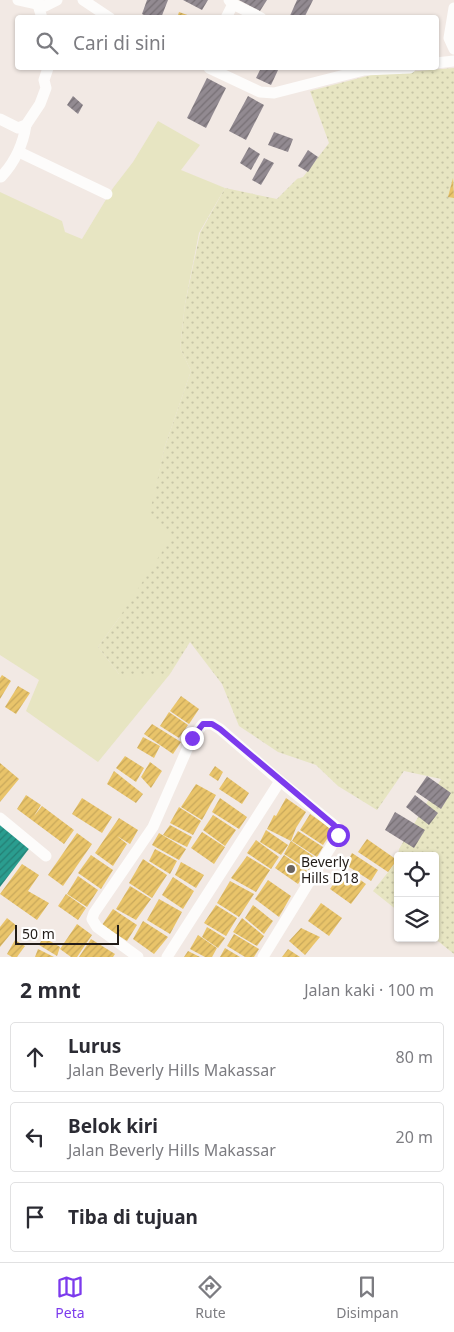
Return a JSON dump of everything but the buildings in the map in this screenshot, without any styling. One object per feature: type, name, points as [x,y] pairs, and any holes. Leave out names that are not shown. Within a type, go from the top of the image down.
[{"type":"street","points":[[18,0],[46,6],[57,0]]},
{"type":"street","points":[[83,0],[106,15]]},
{"type":"street","points":[[227,15],[231,2],[256,15]]},
{"type":"street","points":[[38,5],[41,15]]},
{"type":"street","points":[[454,8],[450,38],[454,49]]},
{"type":"street","points":[[439,63],[454,61]]},
{"type":"street","points":[[1,177],[8,170],[19,152],[26,125],[40,104],[46,88],[44,80],[47,70]]},
{"type":"street","points":[[213,70],[260,92],[274,93],[364,70]]},
{"type":"street","points":[[0,119],[18,128],[26,125]]},
{"type":"street","points":[[19,152],[107,194]]},
{"type":"street","points":[[138,957],[97,927],[92,919],[94,913],[153,826],[192,738],[198,729],[207,723],[220,729],[337,828],[338,835],[263,957]]},
{"type":"street","points":[[167,957],[280,781]]},
{"type":"street","points":[[0,818],[46,856]]},
{"type":"shaded area","points":[[454,68],[454,954],[439,942],[439,852],[399,852],[441,779],[404,771],[377,810],[338,786],[316,765],[278,752],[239,726],[222,684],[190,642],[170,674],[119,674],[98,647],[119,618],[148,517],[165,446],[191,371],[180,348],[185,304],[200,233],[225,188],[277,199],[297,179],[303,177],[329,143],[310,91],[371,75]]},
{"type":"shaded area","points":[[158,121],[200,145],[181,170],[225,188],[199,233],[185,304],[180,348],[191,371],[165,446],[149,516],[173,535],[98,647],[119,674],[170,674],[98,762],[26,711],[39,680],[0,655],[0,192],[62,221],[65,232],[82,239],[113,188],[133,162]]},
{"type":"shaded area","points":[[394,865],[394,908],[373,891]]},
{"type":"place","name":"Beverly Hills D18","points":[[291,869]]},
{"type":"route","points":[[192,738],[203,724],[212,724],[220,729],[334,825],[337,828],[338,835]]}]
